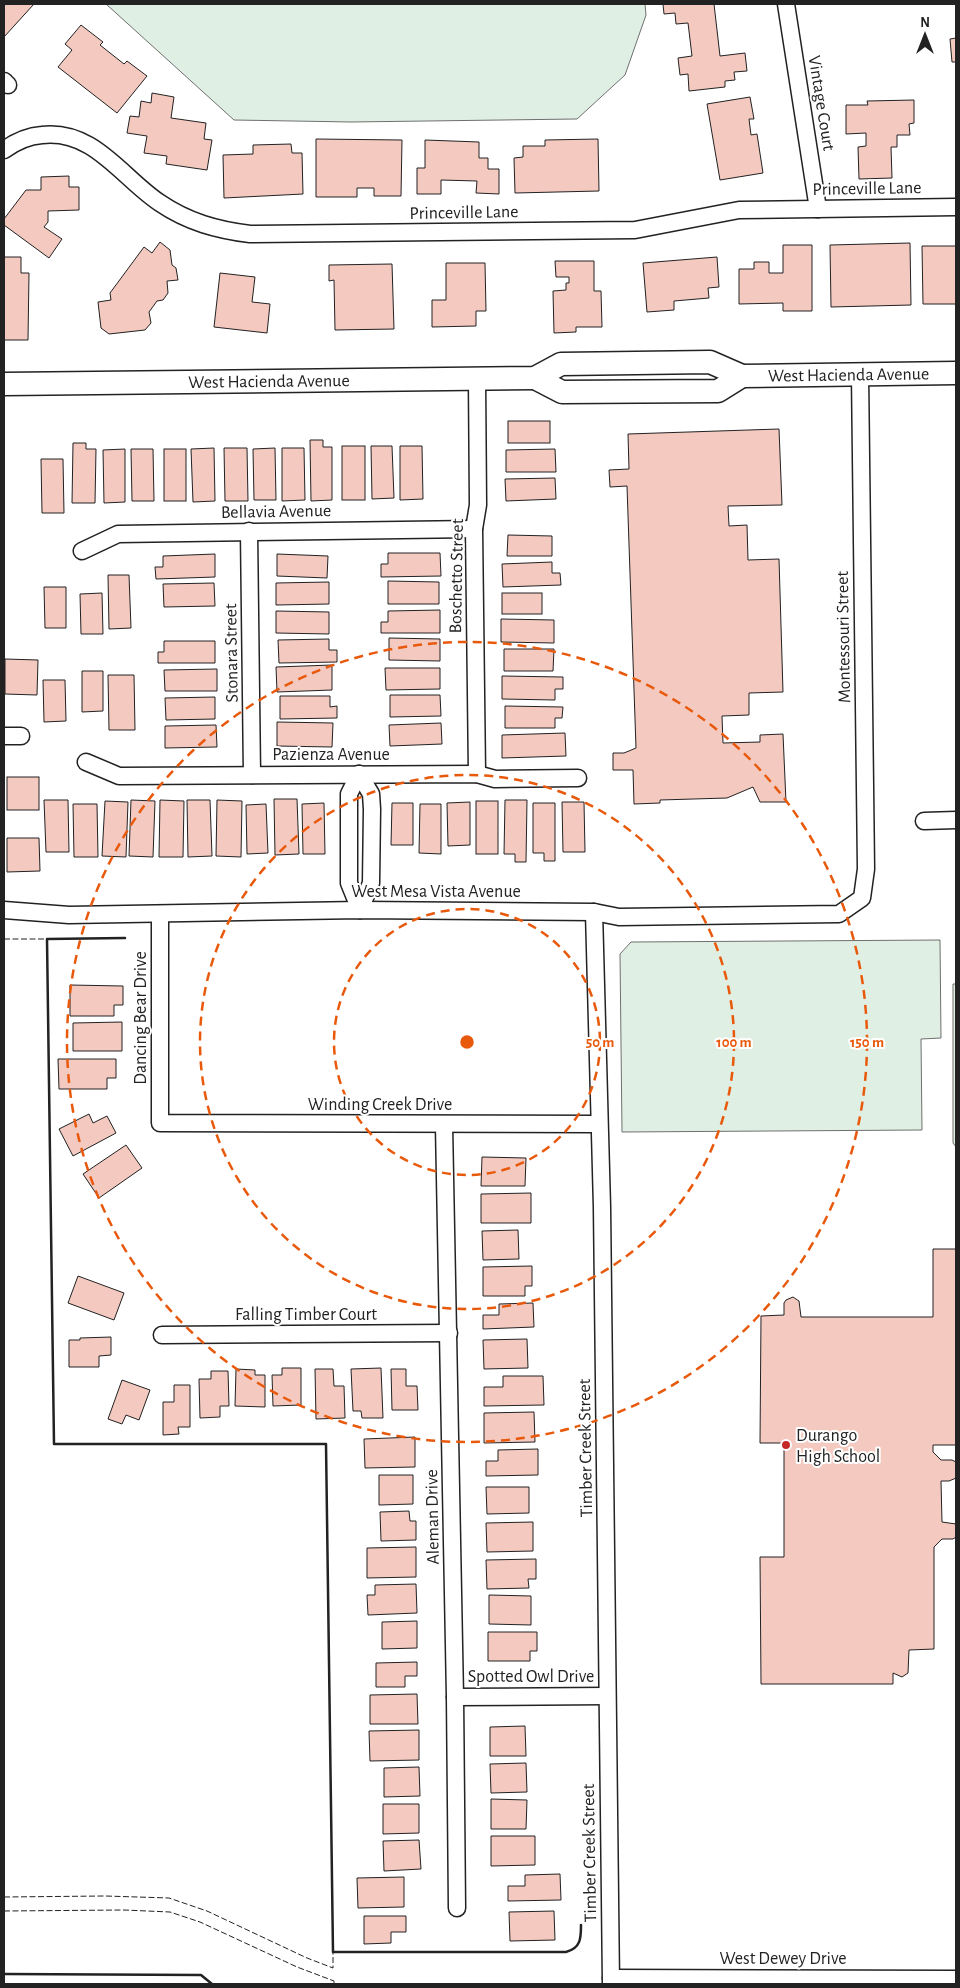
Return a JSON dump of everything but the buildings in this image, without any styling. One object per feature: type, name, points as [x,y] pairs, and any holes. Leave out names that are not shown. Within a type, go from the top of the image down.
[{"type":"main road","name":"West Hacienda Avenue","points":[[4,384],[535,378],[561,364],[710,362],[742,376],[956,373]]},
{"type":"main road","points":[[618,392],[624,380],[632,377],[664,377],[710,362]]},
{"type":"main road","name":"West Hacienda Avenue","points":[[535,378],[562,392],[618,392],[718,391],[742,376]]},
{"type":"street","name":"Vintage Court","points":[[786,4],[818,208]]},
{"type":"street","name":"Princeville Lane","points":[[4,150],[17,142],[37,135],[49,134],[72,137],[93,147],[146,193],[175,212],[206,226],[250,234],[635,230],[739,210],[956,207]]},
{"type":"street","name":"Montessouri Street","points":[[860,374],[866,869],[862,898]]},
{"type":"street","name":"Boschetto Street","points":[[477,379],[478,505],[474,529],[477,774]]},
{"type":"street","name":"Bellavia Avenue","points":[[82,551],[118,534],[474,529]]},
{"type":"street","name":"Stonara Street","points":[[249,531],[252,774]]},
{"type":"street","points":[[4,736],[21,736]]},
{"type":"street","name":"Pazienza Avenue","points":[[86,762],[119,776],[477,774],[495,779],[578,778]]},
{"type":"street","points":[[359,774],[349,794],[350,883],[360,910]]},
{"type":"street","points":[[359,774],[371,794],[372,809],[371,883],[360,910]]},
{"type":"street","points":[[924,821],[956,820]]},
{"type":"street","name":"West Mesa Vista Avenue","points":[[4,910],[69,915],[360,910],[594,912],[619,918],[839,914],[862,898]]},
{"type":"street","name":"Timber Creek Street","points":[[594,912],[603,1263],[610,1981]]},
{"type":"street","name":"Dancing Bear Drive","points":[[160,914],[160,1123]]},
{"type":"street","name":"Winding Creek Drive","points":[[160,1123],[599,1124]]},
{"type":"street","name":"Aleman Drive","points":[[444,1125],[449,1333],[457,1908]]},
{"type":"street","name":"Falling Timber Court","points":[[162,1335],[449,1333]]},
{"type":"street","name":"Spotted Owl Drive","points":[[455,1697],[607,1696]]},
{"type":"street","name":"West Dewey Drive","points":[[610,1981],[956,1979]]},
{"type":"green space","points":[[106,4],[645,4],[646,15],[625,75],[577,119],[351,122],[234,120]]},
{"type":"green space","points":[[940,940],[941,1038],[921,1039],[922,1130],[622,1132],[620,954],[631,942]]},
{"type":"green space","points":[[953,984],[956,984],[956,1147],[953,1143]]},
{"type":"fence","points":[[4,939],[47,939]]},
{"type":"fence","points":[[4,1897],[105,1896],[169,1898],[207,1911],[307,1958],[333,1968],[333,1952]]},
{"type":"fence","points":[[4,1911],[124,1910],[170,1912],[200,1922],[297,1967],[334,1981],[334,1984]]},
{"type":"wall","points":[[125,938],[47,939],[54,1444],[326,1444],[333,1952],[566,1952],[575,1948],[579,1942],[581,1925]]},
{"type":"wall","points":[[4,1974],[201,1975],[212,1984]]},
{"type":"place","name":"Durango High School","points":[[786,1445]]}]
